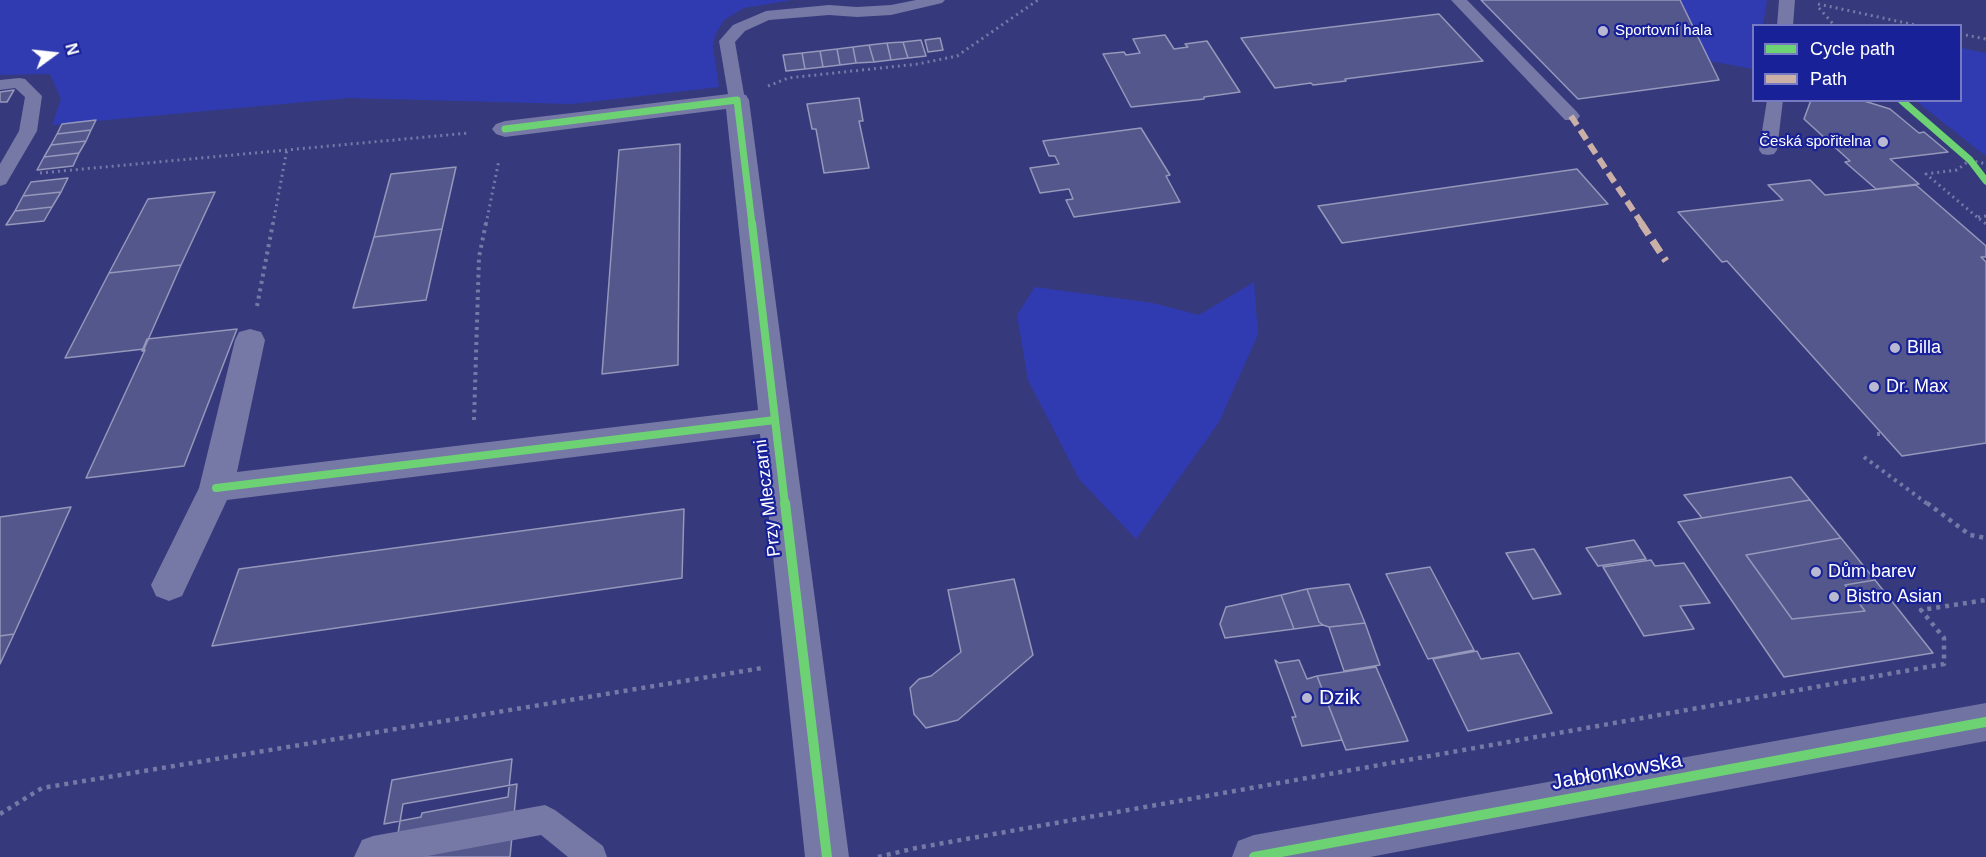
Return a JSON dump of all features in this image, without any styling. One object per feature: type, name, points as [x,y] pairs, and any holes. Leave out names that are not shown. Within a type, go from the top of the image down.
[{"type":"main road","name":"Jabłonkowska","points":[[1254,857],[1986,722]]},
{"type":"street","points":[[505,129],[737,100]]},
{"type":"street","name":"Przy Mleczarni","points":[[737,100],[827,857]]},
{"type":"street","points":[[169,585],[216,488],[250,340]]},
{"type":"street","points":[[216,488],[775,420]]},
{"type":"lane","points":[[737,100],[727,41],[739,28],[766,16],[829,10],[857,12],[891,10],[937,0]]},
{"type":"lane","points":[[1460,0],[1571,116]]},
{"type":"lane","points":[[1785,24],[1787,0]]},
{"type":"lane","points":[[0,85],[18,83],[33,96],[28,131],[1,178]]},
{"type":"lane","points":[[1768,150],[1775,102]]},
{"type":"lane","points":[[369,857],[373,851],[545,820],[592,857]]},
{"type":"path","points":[[737,100],[788,78],[918,64],[957,56],[1038,0]]},
{"type":"path","points":[[1814,2],[1833,24]]},
{"type":"path","points":[[1814,2],[1911,24]]},
{"type":"path","points":[[1962,34],[1986,39]]},
{"type":"path","points":[[1,178],[505,129],[479,257],[472,457]]},
{"type":"path","points":[[250,340],[287,149]]},
{"type":"path","points":[[1986,164],[1970,160],[1957,170],[1926,174],[1986,224]]},
{"type":"path","points":[[1977,217],[1986,216]]},
{"type":"path","points":[[1864,457],[1970,535],[1986,538]]},
{"type":"path","points":[[878,857],[1944,664],[1944,638],[1921,610],[1986,600]]},
{"type":"path","points":[[0,814],[42,788],[803,661]]},
{"type":"shaded area","points":[[0,0],[792,0],[744,8],[724,20],[715,35],[713,47],[719,87],[572,104],[349,98],[52,125],[61,99],[50,74],[0,75]]},
{"type":"shaded area","points":[[1680,0],[1767,0],[1763,24],[1752,24],[1752,69],[1710,61]]},
{"type":"shaded area","points":[[1962,48],[1986,53],[1986,156],[1917,102],[1962,102]]},
{"type":"shaded area","points":[[1254,282],[1258,334],[1219,422],[1136,539],[1079,479],[1028,380],[1017,315],[1035,287],[1153,303],[1199,315]]},
{"type":"building","name":"Sportovní hala","points":[[1481,0],[1680,0],[1719,80],[1578,99]]},
{"type":"building","points":[[1439,14],[1483,61],[1345,79],[1346,81],[1275,88],[1241,38]]},
{"type":"building","points":[[1165,35],[1174,49],[1188,47],[1185,44],[1207,41],[1240,92],[1204,97],[1204,99],[1131,107],[1103,54],[1140,53],[1133,39]]},
{"type":"building","points":[[940,38],[943,50],[928,52],[925,40]]},
{"type":"building","points":[[921,40],[926,56],[908,58],[903,42]]},
{"type":"building","points":[[903,42],[908,58],[891,60],[887,43]]},
{"type":"building","points":[[887,43],[891,60],[874,62],[869,45]]},
{"type":"building","points":[[869,45],[874,62],[856,63],[853,47]]},
{"type":"building","points":[[853,47],[856,63],[840,65],[837,49]]},
{"type":"building","points":[[837,49],[840,65],[823,67],[820,51]]},
{"type":"building","points":[[820,51],[823,67],[805,69],[802,53]]},
{"type":"building","points":[[802,53],[805,69],[786,71],[783,55]]},
{"type":"building","points":[[14,90],[7,102],[0,102],[0,92]]},
{"type":"building","points":[[859,98],[863,121],[859,121],[869,168],[824,173],[816,129],[812,129],[807,104]]},
{"type":"building","name":"Česká spořitelna","points":[[1810,102],[1867,102],[1890,109],[1919,133],[1924,132],[1948,152],[1890,159],[1919,184],[1876,189],[1845,162],[1850,161],[1804,119]]},
{"type":"building","points":[[96,120],[91,130],[57,134],[62,124]]},
{"type":"building","points":[[1141,128],[1170,175],[1166,176],[1180,202],[1074,217],[1066,200],[1073,199],[1069,189],[1040,193],[1030,168],[1059,164],[1055,156],[1049,156],[1043,141]]},
{"type":"building","points":[[91,130],[86,141],[51,145],[57,134]]},
{"type":"building","points":[[86,141],[79,153],[44,157],[51,145]]},
{"type":"building","points":[[680,144],[678,365],[602,374],[619,150]]},
{"type":"building","points":[[79,153],[73,166],[37,170],[44,157]]},
{"type":"building","points":[[456,167],[442,229],[374,237],[391,174]]},
{"type":"building","points":[[1577,169],[1608,204],[1342,243],[1318,206]]},
{"type":"building","points":[[68,178],[61,192],[23,196],[31,182]]},
{"type":"building","name":"Billa","points":[[1810,180],[1825,195],[1916,185],[1986,246],[1986,257],[1981,257],[1986,262],[1986,443],[1902,456],[1727,261],[1722,262],[1678,212],[1783,200],[1768,185]]},
{"type":"building","points":[[61,192],[52,207],[15,211],[23,196]]},
{"type":"building","points":[[215,192],[181,265],[109,273],[148,199]]},
{"type":"building","points":[[52,207],[44,221],[6,225],[15,211]]},
{"type":"building","points":[[442,229],[426,300],[353,308],[374,237]]},
{"type":"building","points":[[181,265],[144,349],[65,358],[109,273]]},
{"type":"building","points":[[237,329],[184,466],[86,478],[145,350],[142,351],[147,339]]},
{"type":"building","points":[[1791,477],[1810,500],[1702,518],[1684,495]]},
{"type":"building","points":[[1810,500],[1841,538],[1746,555],[1792,619],[1865,611],[1845,585],[1875,580],[1933,653],[1784,677],[1678,522]]},
{"type":"building","points":[[71,507],[14,634],[0,636],[0,517]]},
{"type":"building","points":[[684,509],[682,578],[212,646],[239,569]]},
{"type":"building","points":[[1841,538],[1875,580],[1845,585],[1865,611],[1792,619],[1746,555]]},
{"type":"building","points":[[1634,540],[1646,559],[1598,566],[1586,548]]},
{"type":"building","points":[[1534,549],[1561,594],[1533,599],[1506,553]]},
{"type":"building","points":[[1651,560],[1655,566],[1684,563],[1710,603],[1680,606],[1694,629],[1644,636],[1603,567]]},
{"type":"building","points":[[1430,567],[1474,650],[1428,659],[1386,574]]},
{"type":"building","points":[[1014,579],[1033,655],[958,720],[926,728],[914,714],[910,688],[919,679],[931,676],[961,652],[948,590]]},
{"type":"building","points":[[1349,584],[1365,623],[1329,627],[1323,625],[1319,622],[1307,589]]},
{"type":"building","points":[[1307,589],[1319,622],[1323,625],[1294,629],[1281,595]]},
{"type":"building","points":[[1281,595],[1294,629],[1225,638],[1220,624],[1226,607]]},
{"type":"building","points":[[1365,623],[1380,665],[1344,671],[1329,627]]},
{"type":"building","points":[[14,634],[0,664],[0,636]]},
{"type":"building","points":[[1477,651],[1481,659],[1519,653],[1552,713],[1468,731],[1433,659]]},
{"type":"building","name":"Dzik","points":[[1275,660],[1279,663],[1299,660],[1307,679],[1317,676],[1342,740],[1302,746],[1292,717],[1296,717]]},
{"type":"building","points":[[1376,667],[1408,741],[1346,750],[1317,676]]},
{"type":"building","points":[[512,759],[508,797],[422,813],[421,817],[384,824],[392,780]]},
{"type":"building","points":[[517,784],[510,857],[394,857],[403,804]]},
{"type":"marked path","points":[[1571,116],[1666,261]]},
{"type":"cycle path","points":[[505,129],[737,100],[827,857]]},
{"type":"cycle path","points":[[1903,102],[1970,160],[1986,181]]},
{"type":"cycle path","points":[[216,488],[775,420]]},
{"type":"cycle path","points":[[1254,857],[1986,722]]},
{"type":"place","name":"Sportovní hala","points":[[1603,31]]},
{"type":"place","name":"Česká spořitelna","points":[[1883,142]]},
{"type":"place","name":"Billa","points":[[1895,348]]},
{"type":"place","name":"Dr. Max","points":[[1874,387]]},
{"type":"place","name":"Dům barev","points":[[1816,572]]},
{"type":"place","name":"Bistro Asian","points":[[1834,597]]},
{"type":"place","name":"Dzik","points":[[1307,698]]}]
